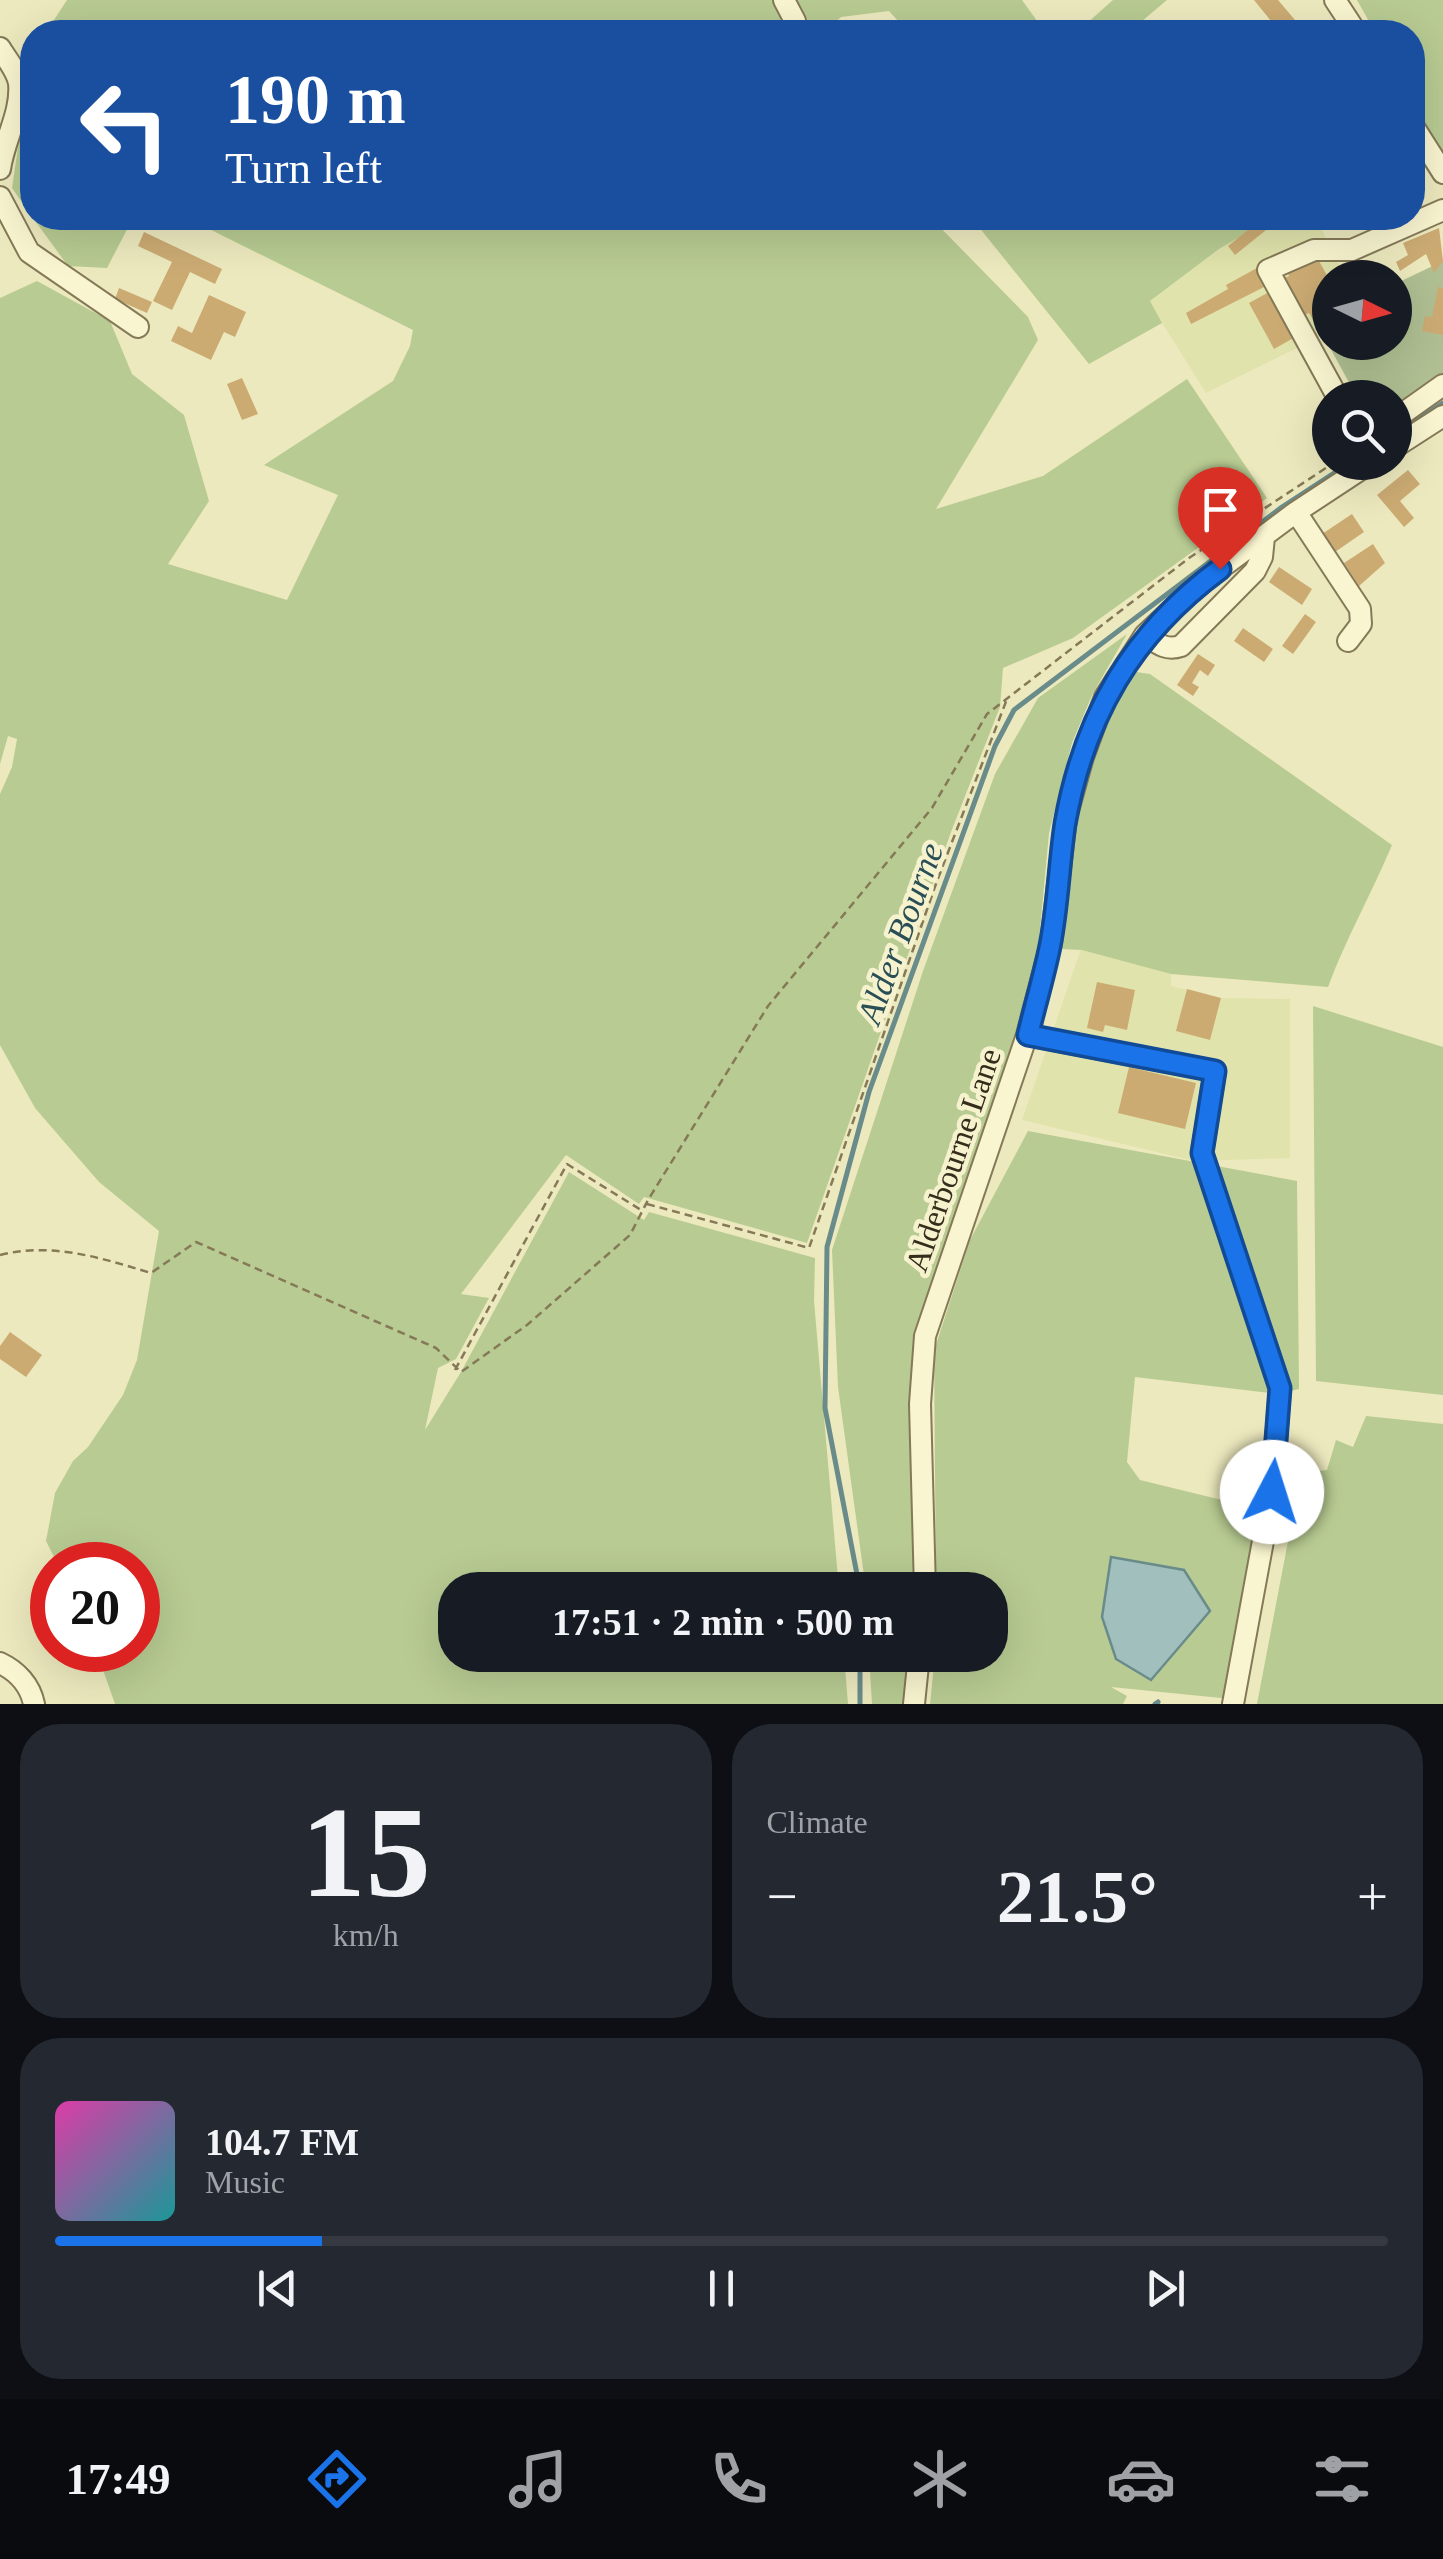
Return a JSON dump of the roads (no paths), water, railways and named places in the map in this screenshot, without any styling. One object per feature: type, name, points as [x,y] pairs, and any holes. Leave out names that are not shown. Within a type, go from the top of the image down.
[{"type":"street","points":[[0,48],[19,80],[16,112],[0,168]]},
{"type":"street","points":[[1425,145],[1443,173]]},
{"type":"street","points":[[0,198],[30,252],[138,327]]},
{"type":"street","points":[[1328,380],[1268,270],[1314,250],[1352,250],[1398,230]]},
{"type":"street","points":[[1412,407],[1443,385]]},
{"type":"street","points":[[1412,436],[1443,416]]},
{"type":"street","name":"Alderbourne Lane","points":[[925,1572],[920,1404],[925,1336],[1028,1035],[1051,943],[1066,818],[1082,757],[1105,697],[1145,635],[1198,585],[1345,480]]},
{"type":"street","points":[[1296,512],[1360,609],[1361,624],[1348,641]]},
{"type":"street","points":[[1145,635],[1161,646],[1181,646],[1255,571],[1262,557],[1264,537]]},
{"type":"street","points":[[1028,1035],[1215,1071],[1202,1153],[1280,1388],[1272,1492],[1233,1704]]},
{"type":"street","points":[[0,1663],[15,1671],[34,1704]]},
{"type":"street","points":[[914,1704],[918,1672]]},
{"type":"water","points":[[1111,1557],[1184,1570],[1210,1611],[1151,1680],[1116,1659],[1102,1617]]},
{"type":"waterway","name":"Alder Bourne","points":[[1412,423],[1443,403]]},
{"type":"waterway","name":"Alder Bourne","points":[[857,1572],[825,1408],[827,1247],[869,1092],[995,746],[1014,710],[1282,507],[1323,480]]},
{"type":"waterway","name":"Alder Bourne","points":[[860,1672],[860,1704]]}]
